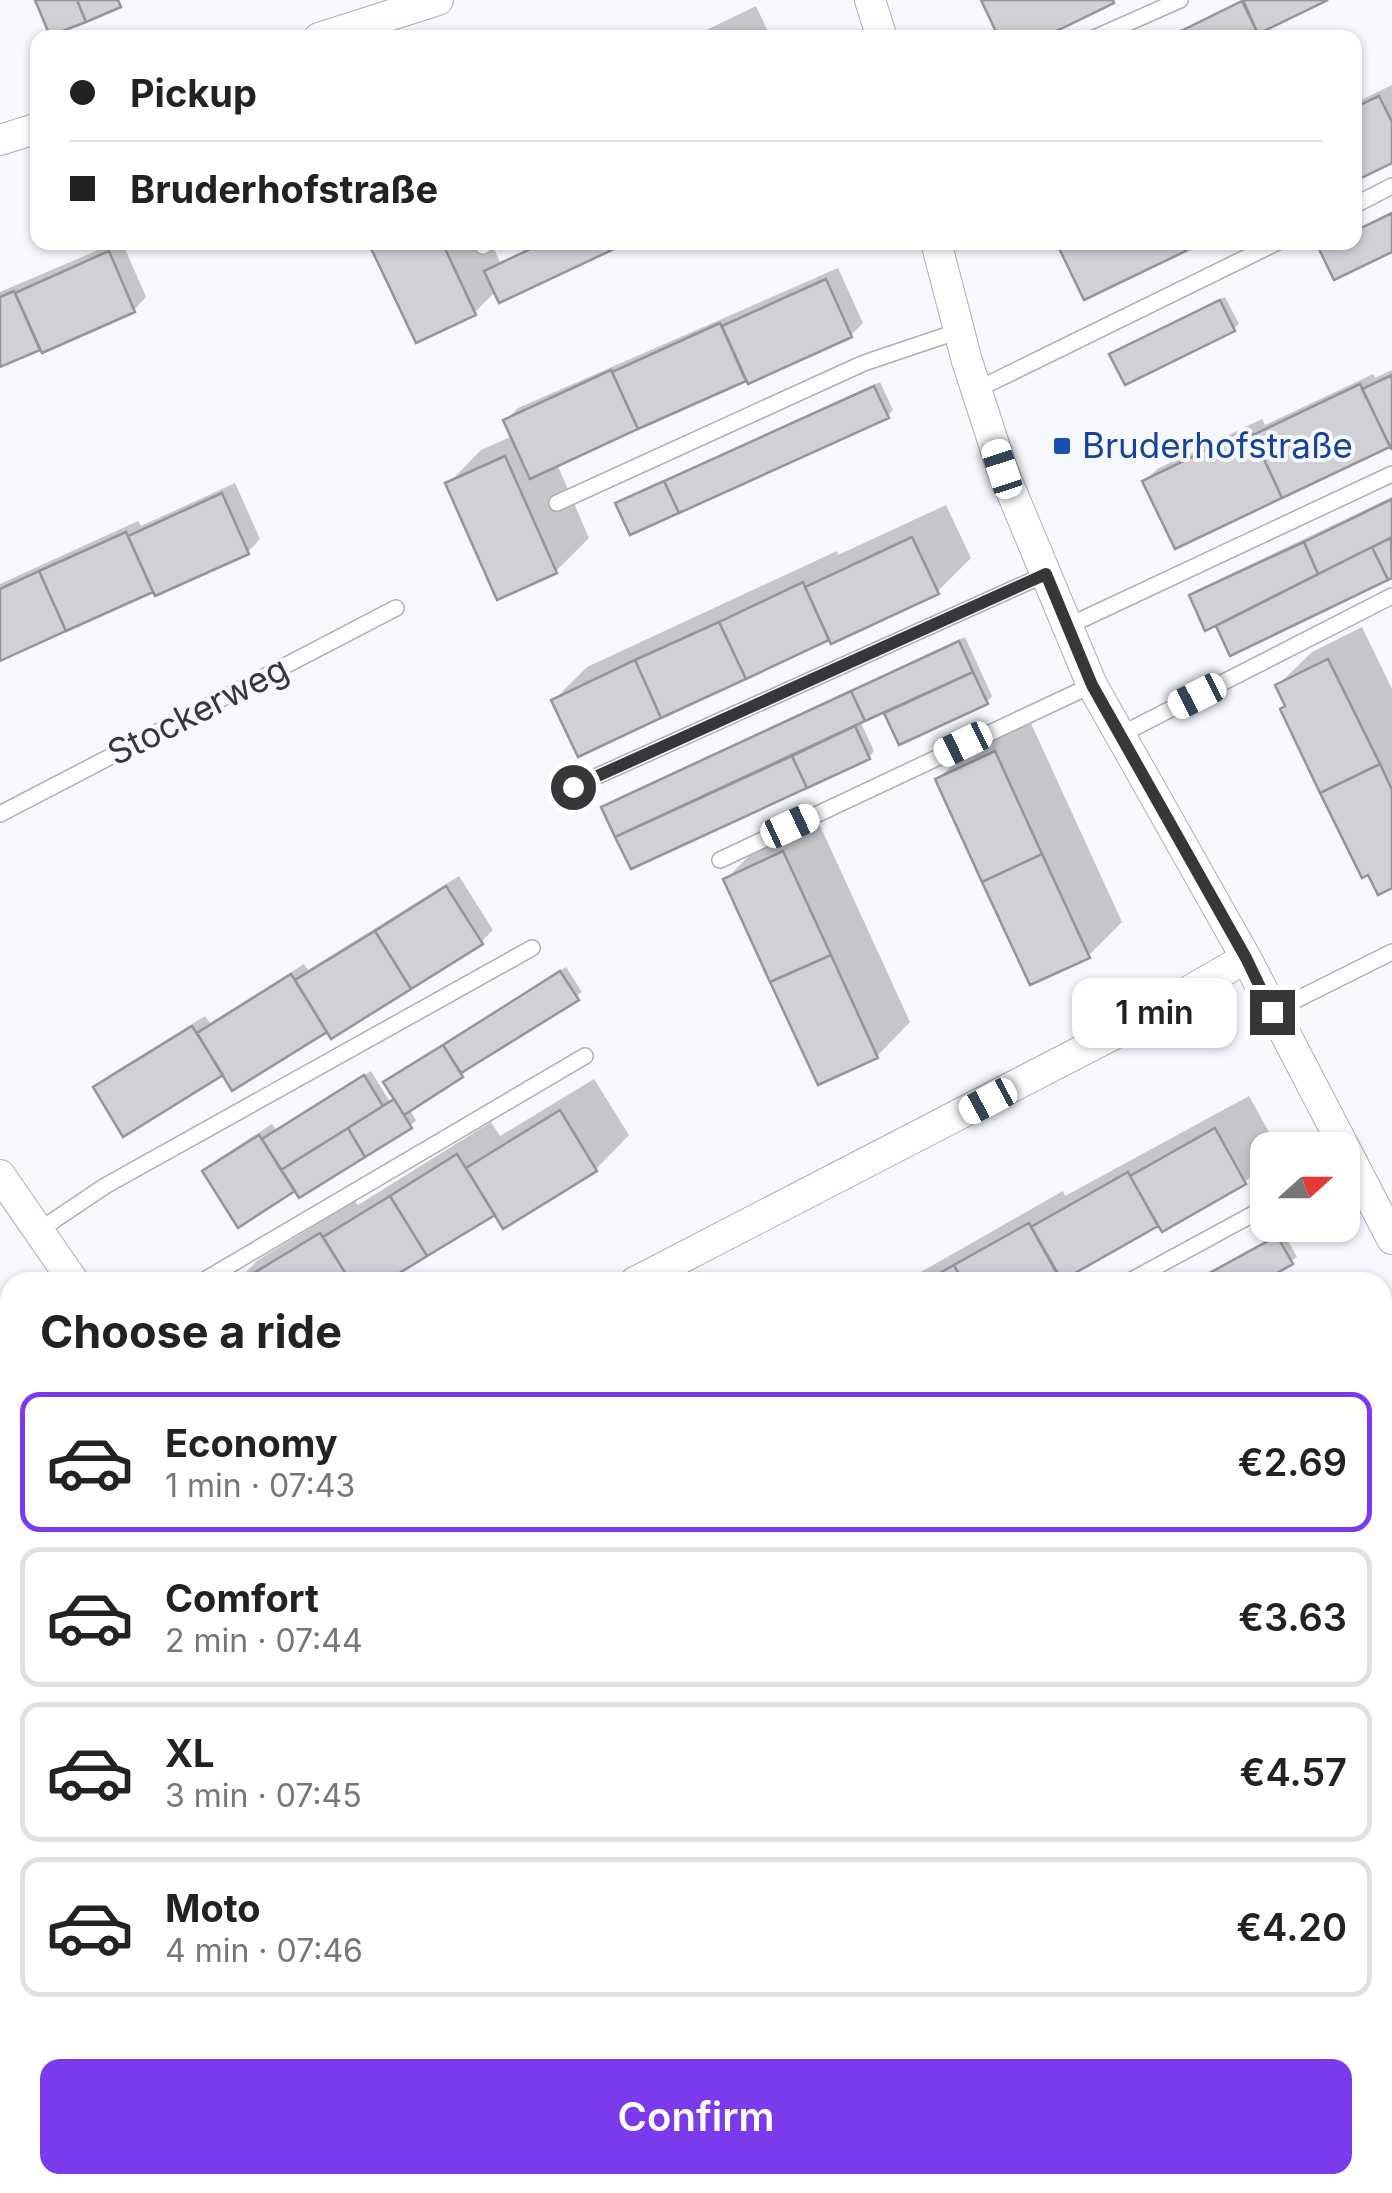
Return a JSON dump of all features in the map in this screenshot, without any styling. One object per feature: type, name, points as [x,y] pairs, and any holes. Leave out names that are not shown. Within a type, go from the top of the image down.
[{"type":"street","points":[[340,30],[402,6],[438,0]]},
{"type":"street","points":[[870,0],[879,30]]},
{"type":"street","points":[[0,140],[30,131]]},
{"type":"street","points":[[938,250],[1002,469],[1066,627],[1092,685],[1246,958],[1331,1132]]},
{"type":"street","points":[[654,1272],[1122,1030],[1246,958]]},
{"type":"street","points":[[0,1175],[67,1272]]},
{"type":"street","points":[[1360,1180],[1384,1208],[1392,1239]]},
{"type":"lane","points":[[1112,30],[1180,0]]},
{"type":"lane","points":[[1362,201],[1392,186]]},
{"type":"lane","points":[[976,390],[1262,250]]},
{"type":"lane","points":[[557,503],[864,363],[959,331]]},
{"type":"lane","points":[[1066,627],[1392,474]]},
{"type":"lane","points":[[573,787],[1046,574]]},
{"type":"lane","points":[[1120,735],[1392,596]]},
{"type":"lane","name":"Stockerweg","points":[[0,814],[396,608]]},
{"type":"lane","points":[[720,860],[1092,685]]},
{"type":"lane","points":[[38,1231],[105,1186],[532,948]]},
{"type":"lane","points":[[1272,1012],[1392,952]]},
{"type":"lane","points":[[219,1272],[585,1056]]},
{"type":"lane","points":[[1146,1272],[1250,1216]]},
{"type":"building","points":[[35,0],[77,0],[86,22],[65,30],[48,30]]},
{"type":"building","points":[[77,0],[118,0],[121,7],[86,22]]},
{"type":"building","points":[[981,0],[1114,3],[1058,30],[995,30]]},
{"type":"building","points":[[1243,0],[1328,0],[1266,30],[1256,30]]},
{"type":"building","points":[[1242,1],[1256,30],[1183,30]]},
{"type":"building","points":[[1379,96],[1392,122],[1392,163],[1362,178],[1362,104]]},
{"type":"building","points":[[1392,213],[1392,252],[1334,280],[1319,250],[1362,250],[1362,228]]},
{"type":"building","points":[[372,250],[446,250],[476,315],[416,343]]},
{"type":"building","points":[[528,250],[612,250],[499,303],[484,271]]},
{"type":"building","points":[[1060,250],[1188,250],[1084,300]]},
{"type":"building","points":[[109,251],[135,312],[42,353],[15,293]]},
{"type":"building","points":[[826,279],[852,337],[748,384],[722,326]]},
{"type":"building","points":[[14,291],[40,350],[0,367],[0,297]]},
{"type":"building","points":[[1220,300],[1235,331],[1125,385],[1109,354]]},
{"type":"building","points":[[720,323],[746,381],[638,429],[612,372]]},
{"type":"building","points":[[611,370],[638,429],[530,479],[503,420]]},
{"type":"building","points":[[1392,375],[1392,450],[1362,389]]},
{"type":"building","points":[[1360,384],[1390,447],[1282,498],[1253,435]]},
{"type":"building","points":[[874,386],[889,418],[679,513],[664,481]]},
{"type":"building","points":[[1250,429],[1282,498],[1175,549],[1142,481]]},
{"type":"building","points":[[505,456],[557,573],[497,600],[445,483]]},
{"type":"building","points":[[664,481],[679,513],[630,535],[615,503]]},
{"type":"building","points":[[222,493],[249,554],[155,596],[128,536]]},
{"type":"building","points":[[1392,499],[1392,537],[1318,574],[1304,542]]},
{"type":"building","points":[[126,532],[153,592],[66,631],[39,571]]},
{"type":"building","points":[[912,537],[939,594],[831,644],[805,587]]},
{"type":"building","points":[[1391,538],[1392,578],[1388,580],[1372,547]]},
{"type":"building","points":[[1304,542],[1318,574],[1205,631],[1189,595]]},
{"type":"building","points":[[1372,547],[1388,580],[1230,656],[1216,626]]},
{"type":"building","points":[[39,571],[66,631],[0,661],[0,589]]},
{"type":"building","points":[[803,582],[829,640],[746,679],[719,622]]},
{"type":"building","points":[[719,622],[746,679],[661,718],[635,660]]},
{"type":"building","points":[[959,641],[973,672],[865,721],[851,691]]},
{"type":"building","points":[[1328,659],[1380,764],[1320,793],[1280,709],[1285,706],[1275,685]]},
{"type":"building","points":[[635,660],[661,718],[578,757],[551,700]]},
{"type":"building","points":[[973,672],[988,704],[899,745],[884,713]]},
{"type":"building","points":[[851,691],[865,721],[615,837],[601,807]]},
{"type":"building","points":[[855,726],[870,759],[807,788],[792,756]]},
{"type":"building","points":[[995,751],[1042,854],[982,882],[935,779]]},
{"type":"building","points":[[792,756],[807,788],[631,869],[615,837]]},
{"type":"building","points":[[1380,764],[1392,790],[1392,888],[1378,895],[1368,875],[1362,878],[1320,793]]},
{"type":"building","points":[[783,851],[831,955],[770,982],[723,879]]},
{"type":"building","points":[[1042,854],[1090,958],[1030,985],[982,882]]},
{"type":"building","points":[[446,886],[483,944],[411,989],[375,931]]},
{"type":"building","points":[[375,931],[411,989],[331,1039],[295,980]]},
{"type":"building","points":[[831,955],[878,1058],[818,1085],[770,982]]},
{"type":"building","points":[[560,971],[579,1000],[461,1073],[443,1045]]},
{"type":"building","points":[[291,974],[327,1032],[232,1091],[197,1033]]},
{"type":"building","points":[[192,1026],[223,1075],[123,1137],[93,1087]]},
{"type":"building","points":[[443,1045],[463,1077],[404,1115],[383,1082]]},
{"type":"building","points":[[364,1075],[383,1106],[281,1170],[262,1139]]},
{"type":"building","points":[[394,1099],[412,1128],[365,1157],[348,1128]]},
{"type":"building","points":[[560,1110],[597,1171],[503,1229],[466,1168]]},
{"type":"building","points":[[348,1128],[365,1157],[299,1198],[281,1170]]},
{"type":"building","points":[[1215,1128],[1246,1184],[1162,1232],[1130,1176]]},
{"type":"building","points":[[259,1135],[295,1191],[238,1228],[202,1171]]},
{"type":"building","points":[[457,1154],[495,1215],[427,1256],[390,1196]]},
{"type":"building","points":[[1128,1172],[1158,1226],[1077,1272],[1056,1272],[1031,1227]]},
{"type":"building","points":[[390,1196],[427,1256],[401,1272],[345,1272],[323,1237]]},
{"type":"building","points":[[1029,1223],[1057,1272],[958,1272],[954,1265]]},
{"type":"building","points":[[320,1233],[345,1272],[256,1272]]},
{"type":"building","points":[[1266,1242],[1280,1242],[1293,1264],[1279,1272],[1211,1272]]},
{"type":"place","name":"Bruderhofstraße","points":[[1062,446]]},
{"type":"route","points":[[573,787],[1046,574],[1092,685],[1246,958],[1272,1012]]}]
